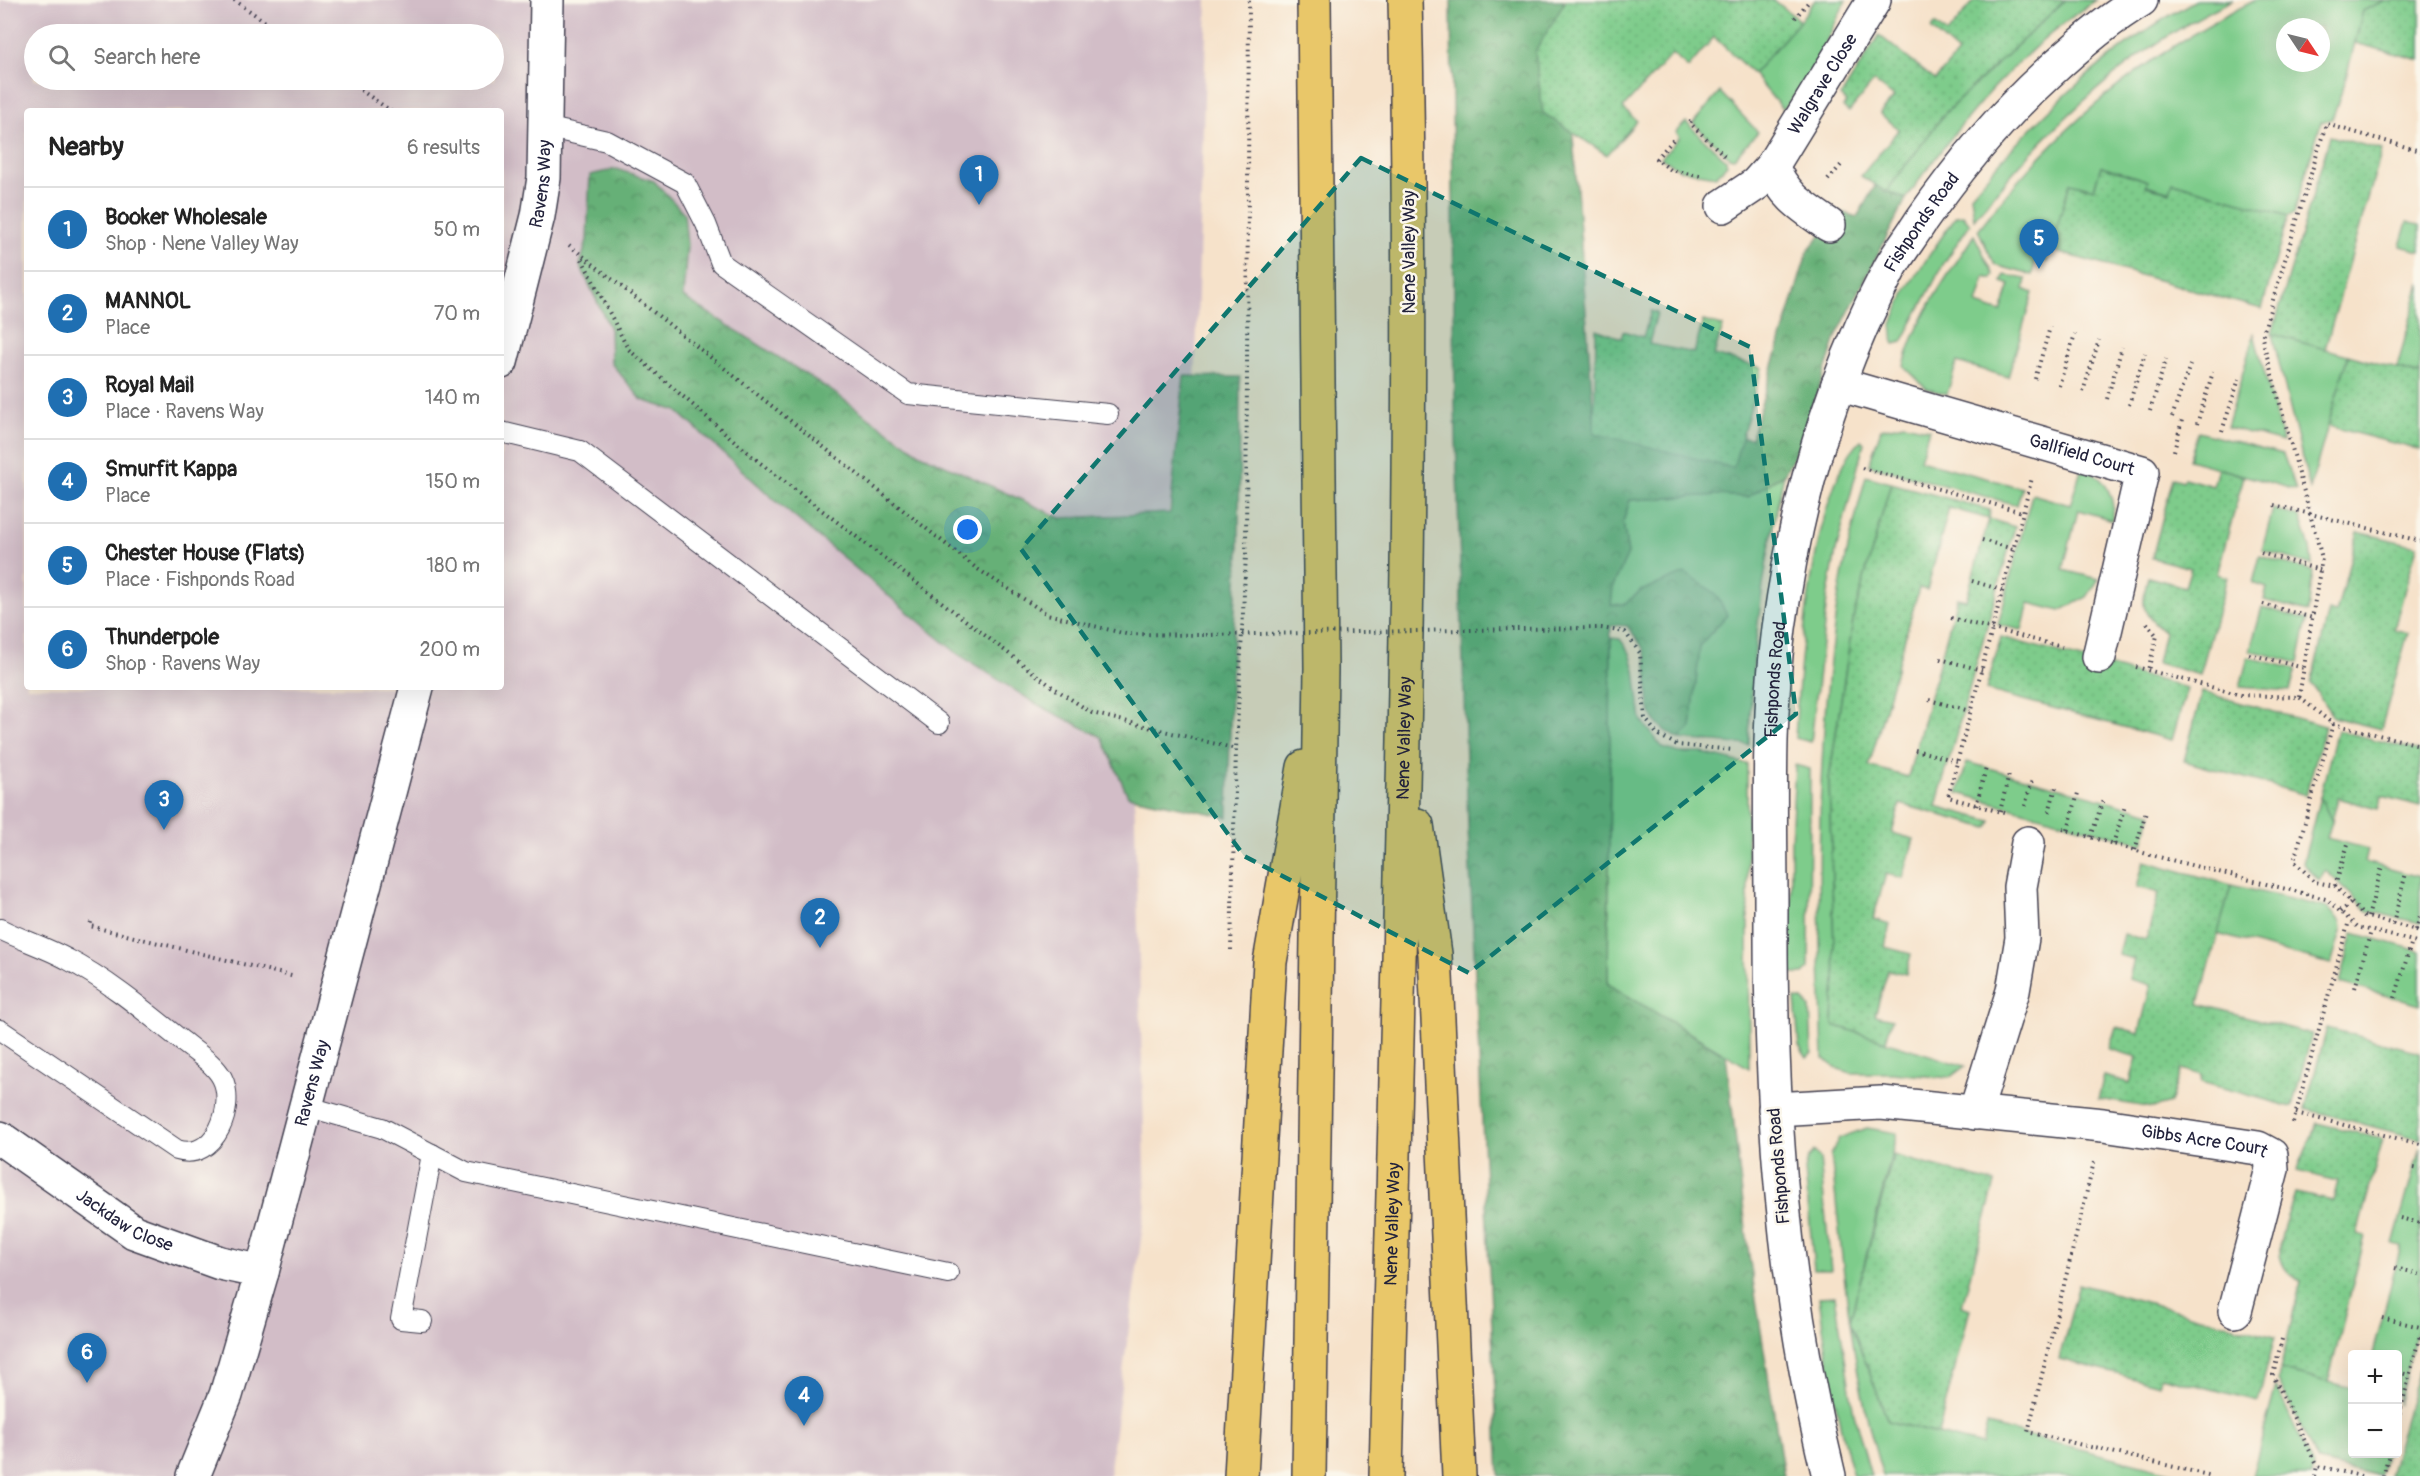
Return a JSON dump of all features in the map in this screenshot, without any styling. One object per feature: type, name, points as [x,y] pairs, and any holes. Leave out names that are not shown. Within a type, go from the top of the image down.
[{"type":"highway","points":[[1309,1476],[1321,668],[1314,0]]},
{"type":"highway","name":"Nene Valley Way","points":[[1386,1476],[1403,731],[1411,225],[1405,0]]},
{"type":"highway","points":[[1241,1476],[1270,962],[1321,668]]},
{"type":"highway","points":[[1403,731],[1435,954],[1459,1476]]},
{"type":"street","name":"Ravens Way","points":[[504,350],[538,216],[544,178],[547,0]]},
{"type":"street","name":"Walgrave Close","points":[[1716,192],[1755,184],[1772,166],[1874,0]]},
{"type":"street","name":"Fishponds Road","points":[[1829,1476],[1809,1396],[1787,1254],[1774,1109],[1770,1030],[1771,753],[1779,629],[1804,499],[1838,384],[1891,265],[1952,177],[2008,110],[2065,58],[2141,0]]},
{"type":"street","points":[[1772,166],[1780,185],[1828,225]]},
{"type":"street","name":"Gallfield Court","points":[[1838,384],[2142,471],[2099,657]]},
{"type":"street","name":"Ravens Way","points":[[193,1476],[226,1395],[262,1272],[416,690]]},
{"type":"street","points":[[1975,1113],[2013,992],[2022,938],[2020,887],[2028,843]]},
{"type":"street","name":"Gibbs Acre Court","points":[[1774,1109],[1881,1103],[2103,1125],[2258,1148],[2271,1155],[2272,1169],[2235,1311]]},
{"type":"street","name":"Jackdaw Close","points":[[0,1138],[134,1232],[220,1263],[262,1272]]},
{"type":"lane","points":[[545,127],[607,141],[685,183],[706,224],[721,263],[908,394],[1108,414]]},
{"type":"lane","points":[[504,433],[580,451],[939,723]]},
{"type":"lane","points":[[0,929],[67,958],[132,1002],[207,1061],[222,1078],[227,1093],[217,1134],[210,1144],[200,1151],[187,1153],[177,1150],[0,1030]]},
{"type":"lane","points":[[306,1106],[382,1128],[466,1172],[948,1273]]},
{"type":"lane","points":[[422,1321],[401,1319],[432,1154]]},
{"type":"path","points":[[234,0],[269,24]]},
{"type":"path","points":[[1231,951],[1236,749],[1246,554],[1249,0]]},
{"type":"path","points":[[1795,18],[1810,0]]},
{"type":"path","points":[[360,90],[386,108]]},
{"type":"path","points":[[1691,121],[1689,123],[1732,163]]},
{"type":"path","points":[[2299,697],[2322,558],[2262,338],[2326,124],[2420,151]]},
{"type":"path","points":[[1673,140],[1656,159],[1716,192]]},
{"type":"path","points":[[1827,181],[1842,165]]},
{"type":"path","points":[[538,216],[580,256],[976,568],[1047,614],[1126,634],[1206,635],[1601,628],[1625,632],[1640,653],[1645,718],[1657,734],[1677,746],[1771,753]]},
{"type":"path","points":[[580,256],[628,349],[759,462],[1051,686],[1092,713],[1236,749]]},
{"type":"path","points":[[2035,378],[2050,327]]},
{"type":"path","points":[[2060,386],[2075,334]]},
{"type":"path","points":[[2084,392],[2099,340]]},
{"type":"path","points":[[2107,399],[2122,347]]},
{"type":"path","points":[[2129,405],[2145,353]]},
{"type":"path","points":[[2150,411],[2166,359]]},
{"type":"path","points":[[2172,417],[2190,366]]},
{"type":"path","points":[[2197,424],[2212,372]]},
{"type":"path","points":[[2222,431],[2239,379]]},
{"type":"path","points":[[2012,815],[1948,797],[2042,443]]},
{"type":"path","points":[[1862,468],[2022,512]]},
{"type":"path","points":[[2274,505],[2310,516],[2420,541]]},
{"type":"path","points":[[1983,540],[2013,549]]},
{"type":"path","points":[[2261,553],[2320,570]]},
{"type":"path","points":[[1972,580],[2002,590]]},
{"type":"path","points":[[2263,604],[2313,618]]},
{"type":"path","points":[[1951,618],[2241,695],[2299,697],[2332,724],[2420,745]]},
{"type":"path","points":[[2249,654],[2304,668]]},
{"type":"path","points":[[1940,659],[1982,670]]},
{"type":"path","points":[[1929,700],[1970,711]]},
{"type":"path","points":[[2332,724],[2294,861],[2315,882],[2335,886],[2368,917],[2418,930],[2420,916]]},
{"type":"path","points":[[1915,750],[1957,761]]},
{"type":"path","points":[[1976,806],[1986,768]]},
{"type":"path","points":[[2000,812],[2009,774]]},
{"type":"path","points":[[2025,808],[2032,780]]},
{"type":"path","points":[[2048,814],[2056,787]]},
{"type":"path","points":[[2068,830],[2078,793]]},
{"type":"path","points":[[2091,837],[2103,800]]},
{"type":"path","points":[[2113,844],[2125,806]]},
{"type":"path","points":[[2135,850],[2146,812]]},
{"type":"path","points":[[2057,827],[2135,850],[2326,899],[2349,921],[2371,931],[2420,943]]},
{"type":"path","points":[[2335,886],[2348,844]]},
{"type":"path","points":[[2368,917],[2382,867]]},
{"type":"path","points":[[2392,924],[2406,873]]},
{"type":"path","points":[[2340,912],[2351,903]]},
{"type":"path","points":[[2271,1155],[2286,1149],[2349,921]]},
{"type":"path","points":[[91,922],[90,926],[294,977]]},
{"type":"path","points":[[2355,988],[2371,931]]},
{"type":"path","points":[[2395,998],[2412,941]]},
{"type":"path","points":[[2295,1113],[2420,1144]]},
{"type":"path","points":[[2103,1125],[2028,1432],[2212,1476]]},
{"type":"path","points":[[2414,1168],[2420,1170]]},
{"type":"path","points":[[2400,1218],[2420,1223]]},
{"type":"path","points":[[2395,1268],[2420,1274]]},
{"type":"path","points":[[2382,1318],[2420,1327]]},
{"type":"path","points":[[2401,1404],[2420,1335]]},
{"type":"path","points":[[2282,1339],[2273,1375],[2317,1466],[2316,1476]]},
{"type":"path","points":[[2402,1373],[2409,1375]]},
{"type":"path","points":[[2383,1476],[2388,1458]]},
{"type":"path","points":[[2317,1466],[2361,1476]]},
{"type":"highlighted area","points":[[1361,158],[1750,347],[1796,714],[1469,973],[1244,856],[1021,549]]},
{"type":"shaded area","points":[[0,0],[1207,0],[1195,390],[1131,683],[1146,1202],[1109,1476],[0,1476]]},
{"type":"green space","points":[[1451,0],[1563,0],[1594,420],[1751,438],[1808,250],[1829,225],[1835,210],[1857,217],[1875,186],[1906,199],[1837,335],[1800,445],[1784,474],[1748,497],[1719,495],[1630,500],[1623,522],[1628,554],[1613,586],[1611,605],[1624,604],[1641,591],[1685,573],[1715,593],[1727,615],[1700,645],[1691,728],[1679,739],[1665,731],[1651,713],[1648,703],[1647,668],[1642,647],[1627,626],[1611,625],[1608,984],[1726,1055],[1749,1255],[1784,1476],[1499,1476],[1468,827],[1455,405]]},
{"type":"green space","points":[[1566,0],[1774,0],[1800,21],[1753,74],[1714,37],[1688,68],[1672,54],[1623,108],[1637,121],[1607,155],[1543,113],[1535,52]]},
{"type":"green space","points":[[1815,0],[1846,0],[1826,43],[1802,85],[1783,110],[1753,74],[1799,22]]},
{"type":"green space","points":[[1975,0],[2065,0],[1945,113],[1886,192],[1861,176],[1899,129],[1880,114],[1894,97],[1874,81],[1849,112],[1843,107],[1847,102],[1841,96],[1879,35],[1935,80],[1958,53],[1931,29],[1935,24],[1947,34]]},
{"type":"green space","points":[[2065,0],[2096,0],[2042,42],[1992,90],[1946,144],[1906,199],[1886,192],[1945,113]]},
{"type":"green space","points":[[2196,0],[2233,0],[2159,42],[2091,94],[2030,154],[1974,219],[1971,195],[2047,112],[2132,40]]},
{"type":"green space","points":[[2256,0],[2385,0],[2363,11],[2344,85],[2332,119],[2321,122],[2294,214],[2288,216],[2173,183],[2171,192],[2146,185],[2148,181],[2101,166],[2094,190],[2070,183],[2047,262],[2036,259],[2032,275],[1995,265],[1978,230],[2007,194],[2069,128],[2139,70],[2177,45]]},
{"type":"green space","points":[[2385,0],[2420,0],[2420,60],[2355,43],[2363,11]]},
{"type":"green space","points":[[1720,92],[1758,132],[1734,158],[1729,157],[1693,123]]},
{"type":"green space","points":[[1686,122],[1726,160],[1727,165],[1716,176],[1681,170],[1661,158],[1680,137],[1676,132]]},
{"type":"green space","points":[[2330,136],[2382,150],[2325,349],[2272,334]]},
{"type":"green space","points":[[2101,166],[2148,181],[2146,186],[2170,192],[2173,182],[2288,216],[2262,309],[2050,250],[2070,183],[2094,189]]},
{"type":"green space","points":[[616,169],[654,181],[684,213],[687,245],[683,297],[826,387],[921,454],[1061,518],[1170,513],[1184,376],[1240,377],[1239,555],[1232,652],[1228,817],[1128,796],[1102,737],[1038,705],[958,654],[778,503],[677,411],[642,400],[611,363],[610,329],[580,265],[587,240],[590,175]]},
{"type":"green space","points":[[1963,215],[1970,224],[1944,263],[1902,342],[1894,344],[1892,324],[1907,288],[1956,216]]},
{"type":"green space","points":[[2407,222],[2420,225],[2420,251],[2400,246]]},
{"type":"green space","points":[[1974,235],[1994,275],[1992,279],[1985,277],[1977,304],[2001,312],[2010,285],[2002,282],[2004,275],[2026,279],[2024,289],[2033,293],[2008,377],[1957,362],[1947,394],[1927,389],[1904,366],[1924,315]]},
{"type":"green space","points":[[2420,283],[2420,375],[2397,368]]},
{"type":"green space","points":[[1651,311],[1657,313],[1649,344],[1694,353],[1703,321],[1723,326],[1714,355],[1762,368],[1733,468],[1594,433],[1596,329],[1621,338],[1623,331],[1643,337]]},
{"type":"green space","points":[[2254,334],[2283,442],[2227,427]]},
{"type":"green space","points":[[2272,334],[2348,355],[2310,489]]},
{"type":"green space","points":[[2348,355],[2420,375],[2420,450],[2328,426]]},
{"type":"green space","points":[[1904,424],[1929,429],[1920,460],[2022,488],[2017,505],[1869,465],[1881,429]]},
{"type":"green space","points":[[2198,432],[2283,454],[2296,490],[2189,460]]},
{"type":"green space","points":[[1861,440],[1864,443],[1836,551],[1827,599],[1811,742],[1795,738],[1800,669],[1811,581],[1831,496],[1844,463]]},
{"type":"green space","points":[[2218,468],[2244,476],[2217,574],[2227,577],[2200,675],[2157,663],[2164,632],[2147,614],[2144,595],[2148,577],[2185,587],[2191,568],[2152,558],[2173,478],[2183,481],[2184,478],[2213,486]]},
{"type":"green space","points":[[2081,470],[2097,476],[2107,488],[2112,503],[2113,520],[2078,510],[2063,570],[2099,579],[2087,597],[2060,611],[2029,603],[2022,630],[1998,625],[2032,494],[2070,505]]},
{"type":"green space","points":[[1784,474],[1770,541],[1760,608],[1752,676],[1749,745],[1679,739],[1691,727],[1700,645],[1727,615],[1641,591],[1624,604],[1611,605],[1613,586],[1628,554],[1623,522],[1630,500],[1719,495],[1748,497]]},
{"type":"green space","points":[[1866,476],[1891,483],[1854,615],[1829,780],[1835,980],[1833,1025],[1965,1066],[1949,1078],[1892,1073],[1850,1073],[1836,1068],[1823,1058],[1819,842],[1824,734],[1828,681],[1840,589]]},
{"type":"green space","points":[[1891,483],[1990,510],[1989,519],[2015,527],[1936,806],[1991,821],[1988,828],[1900,804],[1892,833],[1914,839],[1903,878],[1886,874],[1873,919],[1890,924],[1885,947],[1911,954],[1906,974],[1888,970],[1875,1015],[1892,1019],[1886,1041],[1833,1025],[1835,980],[1829,780],[1854,615]],"holes":[[[1949,508],[1989,519],[1966,600],[1957,598],[1908,777],[1869,766],[1919,588],[1927,590]]]},
{"type":"green space","points":[[2273,509],[2300,517],[2310,548],[2312,565],[2262,550]]},
{"type":"green space","points":[[2358,532],[2417,546],[2394,629],[2408,633],[2381,729],[2333,717],[2311,683],[2329,611],[2336,613]]},
{"type":"green space","points":[[2260,556],[2313,571],[2308,612],[2264,600],[2267,588],[2253,583]]},
{"type":"green space","points":[[2262,607],[2307,620],[2298,663],[2250,650]]},
{"type":"green space","points":[[2001,637],[2187,688],[2172,740],[1986,690]]},
{"type":"green space","points":[[1611,638],[1620,639],[1630,653],[1635,670],[1641,720],[1663,748],[1680,753],[1702,753],[1747,764],[1749,1068],[1608,985]]},
{"type":"green space","points":[[2248,657],[2296,669],[2290,691],[2240,687]]},
{"type":"green space","points":[[2202,692],[2325,726],[2306,795],[2184,761]]},
{"type":"green space","points":[[2337,730],[2420,751],[2420,806],[2382,796],[2378,809],[2338,798],[2332,821],[2320,797]]},
{"type":"green space","points":[[1967,762],[2152,813],[2143,844],[1958,793]]},
{"type":"green space","points":[[1795,765],[1810,769],[1809,968],[1803,974],[1792,974],[1791,957],[1791,842]]},
{"type":"green space","points":[[2320,797],[2332,821],[2327,838],[2368,849],[2365,862],[2420,877],[2420,923],[2368,911],[2325,870],[2319,881],[2303,863]]},
{"type":"green space","points":[[2144,861],[2231,885],[2199,1004],[2312,1034],[2292,1107],[2201,1082],[2202,1075],[2181,1069],[2170,1103],[2153,1108],[2098,1099],[2104,1076],[2130,1083],[2137,1057],[2109,1049],[2116,1027],[2139,1033],[2151,985],[2129,979],[2134,959],[2118,955],[2123,934],[2146,940],[2159,893],[2137,887]]},
{"type":"green space","points":[[2231,885],[2328,908],[2341,922],[2342,928],[2331,964],[2217,934]]},
{"type":"green space","points":[[2353,933],[2420,951],[2420,1005],[2340,983]]},
{"type":"green space","points":[[1795,999],[1803,1000],[1810,1007],[1812,1053],[1807,1058],[1799,1046]]},
{"type":"green space","points":[[2327,1028],[2420,1052],[2420,1139],[2305,1109]]},
{"type":"green space","points":[[2317,1123],[2383,1139],[2357,1234],[2365,1236],[2328,1382],[2280,1370],[2301,1281],[2289,1273],[2283,1264],[2280,1242],[2283,1230],[2295,1193],[2333,1201],[2338,1181],[2297,1171]]},
{"type":"green space","points":[[1867,1128],[1897,1133],[1850,1321],[1888,1421],[1982,1445],[1987,1425],[2184,1476],[1883,1476],[1855,1357],[1849,1316],[1844,1275],[1831,1154],[1839,1138]]},
{"type":"green space","points":[[2420,1148],[2420,1317],[2402,1389],[2402,1350],[2374,1350],[2401,1246],[2393,1244]]},
{"type":"green space","points":[[1814,1151],[1820,1159],[1831,1270],[1814,1270],[1805,1170],[1808,1159]]},
{"type":"green space","points":[[1893,1155],[1995,1183],[1962,1306],[1970,1309],[1938,1434],[1888,1421],[1850,1321]]},
{"type":"green space","points":[[2079,1284],[2275,1337],[2258,1401],[2161,1376],[2159,1385],[2059,1359]]},
{"type":"green space","points":[[1835,1296],[1854,1414],[1871,1476],[1853,1476],[1837,1410],[1819,1297]]},
{"type":"green space","points":[[2280,1370],[2348,1387],[2348,1458],[2384,1458],[2380,1476],[2318,1462],[2278,1380]]},
{"type":"green space","points":[[2418,1371],[2420,1371],[2420,1476],[2389,1476],[2394,1458],[2402,1458],[2402,1429]]},
{"type":"green space","points":[[2276,1386],[2313,1466],[2311,1476],[2252,1476]]},
{"type":"place","name":"Booker Wholesale","points":[[979,205]]},
{"type":"place","name":"Chester House (Flats)","points":[[2039,269]]},
{"type":"place","name":"Royal Mail","points":[[164,830]]},
{"type":"place","name":"MANNOL","points":[[820,948]]},
{"type":"place","name":"Thunderpole","points":[[87,1383]]},
{"type":"place","name":"Smurfit Kappa","points":[[804,1426]]}]
